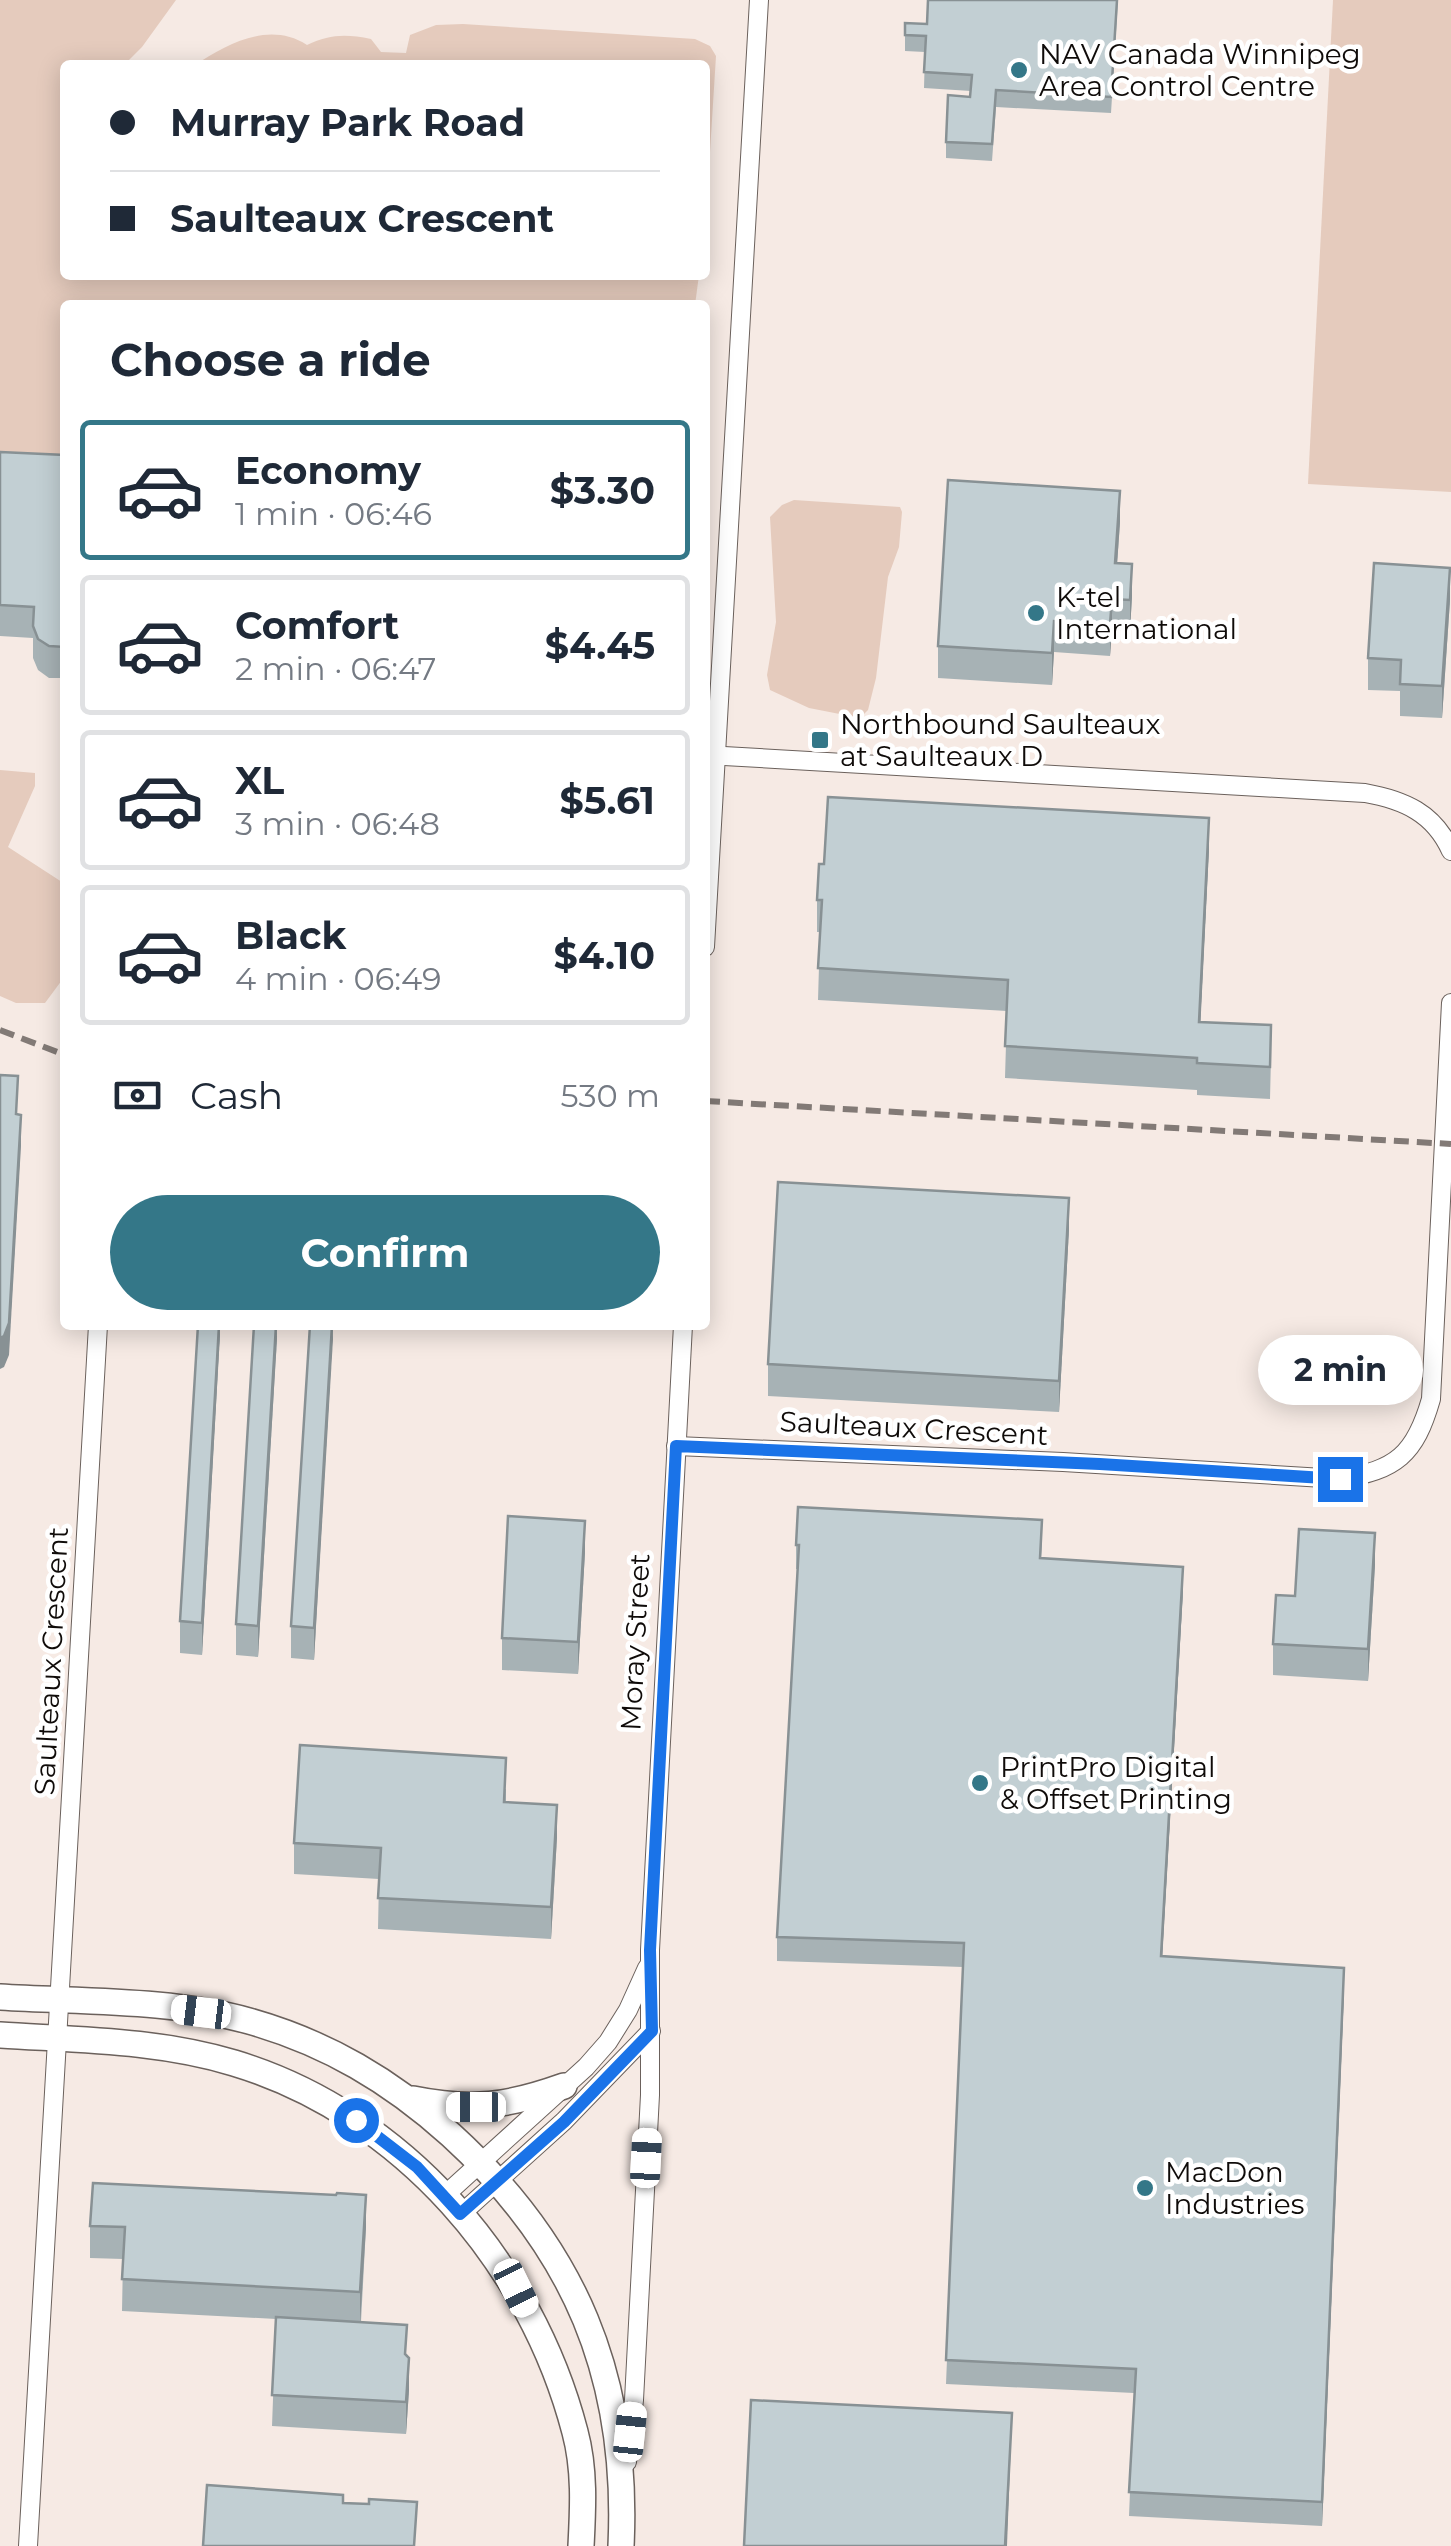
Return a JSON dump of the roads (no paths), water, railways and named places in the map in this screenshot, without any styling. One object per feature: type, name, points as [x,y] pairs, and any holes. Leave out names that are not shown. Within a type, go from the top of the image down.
[{"type":"street","points":[[758,0],[710,756],[1365,792],[1413,806],[1432,820],[1451,851]]},
{"type":"street","name":"Saulteaux Crescent","points":[[676,1446],[1082,1463],[1340,1479],[1398,1462],[1414,1442],[1430,1399],[1451,1002]]},
{"type":"street","name":"Saulteaux Crescent","points":[[28,2546],[98,1330]]},
{"type":"street","name":"Moray Street","points":[[622,2546],[634,2400],[652,2031],[650,1962],[683,1330]]},
{"type":"street","name":"Moray Street","points":[[490,2172],[564,2086],[608,2042],[650,1962]]},
{"type":"street","points":[[0,1997],[162,2007],[246,2020],[328,2048],[410,2098],[490,2172]]},
{"type":"street","name":"Moray Street","points":[[452,2205],[587,2099],[652,2031]]},
{"type":"street","points":[[0,2035],[160,2046],[236,2063],[331,2104],[380,2136],[417,2167],[452,2205],[516,2288],[549,2357],[576,2434],[584,2493],[581,2546]]},
{"type":"street","points":[[410,2098],[452,2107],[488,2107],[525,2100],[564,2086]]},
{"type":"street","name":"Moray Street","points":[[490,2172],[533,2222],[557,2261],[600,2354],[612,2404],[624,2497]]},
{"type":"railway","points":[[0,1030],[60,1053]]},
{"type":"railway","points":[[710,1101],[1451,1144]]},
{"type":"place","name":"NAV Canada Winnipeg Area Control Centre","points":[[1019,70]]},
{"type":"place","name":"K-tel International","points":[[1036,613]]},
{"type":"place","name":"Northbound Saulteaux at Saulteaux D","points":[[820,740]]},
{"type":"place","name":"PrintPro Digital & Offset Printing","points":[[980,1783]]},
{"type":"place","name":"MacDon Industries","points":[[1145,2188]]}]
